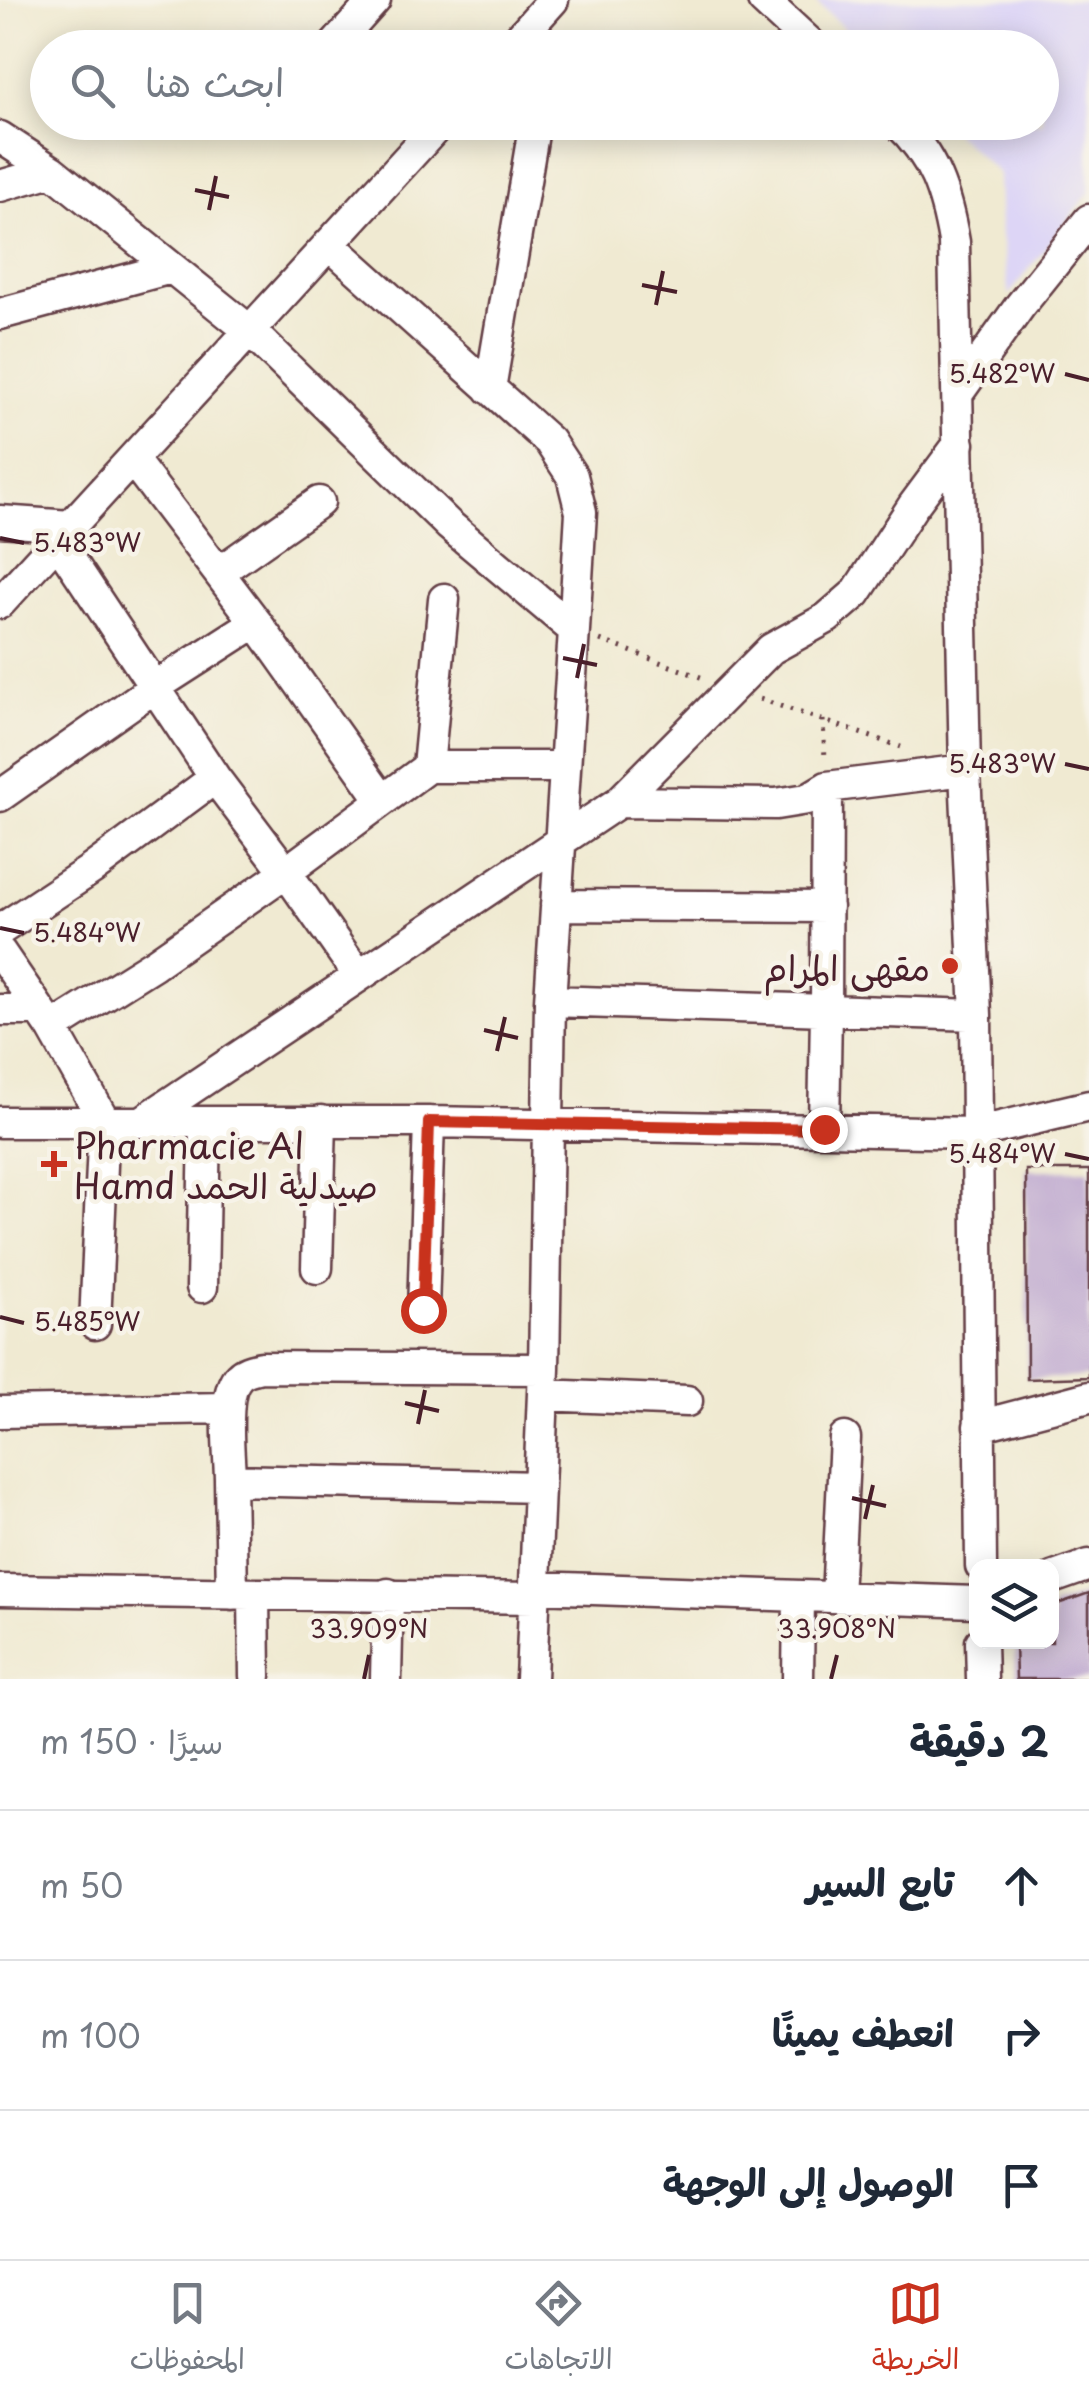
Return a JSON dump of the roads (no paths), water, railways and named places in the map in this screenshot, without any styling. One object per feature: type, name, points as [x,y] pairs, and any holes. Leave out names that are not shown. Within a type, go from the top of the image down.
[{"type":"street","points":[[348,30],[375,0]]},
{"type":"street","points":[[541,30],[554,0]]},
{"type":"street","points":[[763,0],[796,30]]},
{"type":"street","points":[[0,137],[52,171],[250,331],[449,526],[574,630]]},
{"type":"street","points":[[0,603],[424,140]]},
{"type":"street","points":[[490,389],[532,140]]},
{"type":"street","points":[[912,140],[932,164],[946,197],[954,242],[965,770],[976,1016],[980,1559]]},
{"type":"street","points":[[0,186],[52,171]]},
{"type":"street","points":[[958,393],[1020,306],[1089,220]]},
{"type":"street","points":[[329,244],[549,442],[572,476],[581,512],[550,1000],[543,1382],[530,1679]]},
{"type":"street","points":[[0,314],[171,268]]},
{"type":"street","points":[[143,1121],[619,802],[771,649],[828,618],[856,593],[959,444]]},
{"type":"street","points":[[132,459],[256,622],[382,798]]},
{"type":"street","points":[[219,572],[319,502]]},
{"type":"street","points":[[0,521],[64,533],[154,687],[359,976]]},
{"type":"street","points":[[428,766],[444,599]]},
{"type":"street","points":[[0,796],[154,687],[256,622]]},
{"type":"street","points":[[0,1010],[46,1019],[154,964],[428,766],[565,767]]},
{"type":"street","points":[[619,802],[776,804],[806,799],[828,787],[965,770]]},
{"type":"street","points":[[0,930],[92,869],[215,778]]},
{"type":"street","points":[[824,1129],[828,787]]},
{"type":"street","points":[[556,905],[827,906]]},
{"type":"street","points":[[0,952],[46,1019],[104,1120],[95,1324]]},
{"type":"street","points":[[550,1000],[976,1016]]},
{"type":"street","points":[[0,1122],[429,1122],[976,1134],[1089,1106]]},
{"type":"street","points":[[317,1268],[321,1121]]},
{"type":"street","points":[[202,1287],[206,1122]]},
{"type":"street","points":[[423,1310],[429,1122]]},
{"type":"street","points":[[255,1676],[230,1480],[228,1408],[232,1386],[239,1376],[261,1367],[543,1382],[687,1401]]},
{"type":"street","points":[[979,1426],[1089,1398]]},
{"type":"street","points":[[0,1412],[228,1408]]},
{"type":"street","points":[[836,1597],[845,1438]]},
{"type":"street","points":[[230,1480],[539,1487]]},
{"type":"street","points":[[1059,1576],[1089,1566]]},
{"type":"street","points":[[0,1590],[243,1594],[534,1592],[969,1602]]},
{"type":"street","points":[[386,1679],[388,1594]]},
{"type":"street","points":[[798,1596],[798,1679]]},
{"type":"street","points":[[982,1649],[982,1679]]},
{"type":"place","name":"مقهى المرام","points":[[950,966]]},
{"type":"place","name":"Pharmacie Al Hamd صيدلية الحمد","points":[[54,1164]]}]
